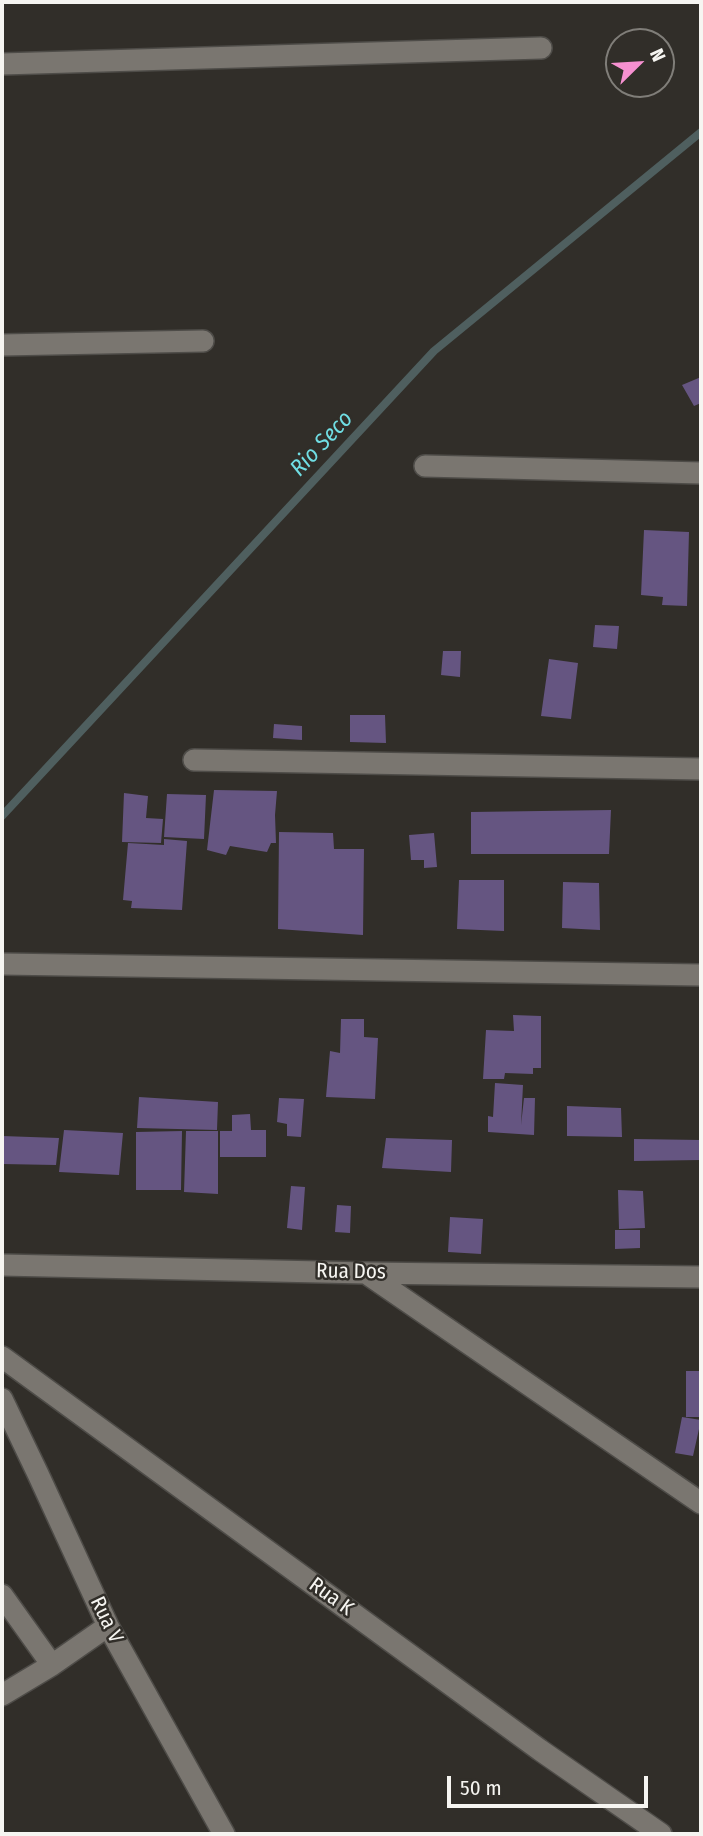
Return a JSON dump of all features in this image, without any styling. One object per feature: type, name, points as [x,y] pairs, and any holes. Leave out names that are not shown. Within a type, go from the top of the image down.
[{"type":"street","points":[[2,64],[541,48]]},
{"type":"street","points":[[2,345],[204,341]]},
{"type":"street","points":[[425,466],[701,472]]},
{"type":"street","points":[[194,760],[701,769]]},
{"type":"street","points":[[2,964],[701,975]]},
{"type":"street","name":"Rua Dos","points":[[2,1265],[701,1277]]},
{"type":"street","points":[[366,1273],[701,1503]]},
{"type":"street","name":"Rua K","points":[[2,1357],[661,1834]]},
{"type":"street","name":"Rua V","points":[[2,1399],[108,1626],[224,1834]]},
{"type":"street","points":[[2,1595],[52,1665]]},
{"type":"street","points":[[2,1695],[52,1665],[108,1626]]},
{"type":"building","points":[[701,377],[701,403],[694,406],[682,385]]},
{"type":"building","points":[[644,530],[689,532],[687,606],[662,605],[663,597],[641,595]]},
{"type":"building","points":[[595,625],[619,626],[617,649],[593,647]]},
{"type":"building","points":[[443,651],[461,651],[460,677],[441,675]]},
{"type":"building","points":[[549,659],[578,663],[571,719],[541,716]]},
{"type":"building","points":[[350,715],[385,715],[386,743],[350,742]]},
{"type":"building","points":[[274,724],[302,726],[302,740],[273,738]]},
{"type":"building","points":[[214,790],[277,791],[276,843],[271,843],[267,852],[230,846],[226,855],[207,850]]},
{"type":"building","points":[[124,793],[148,796],[146,818],[163,819],[161,843],[122,842]]},
{"type":"building","points":[[167,794],[206,795],[204,839],[164,837]]},
{"type":"building","points":[[611,810],[609,854],[471,854],[471,812]]},
{"type":"building","points":[[279,832],[333,833],[334,849],[364,849],[363,935],[278,929]]},
{"type":"building","points":[[434,833],[437,867],[424,868],[424,860],[411,860],[409,835]]},
{"type":"building","points":[[164,839],[187,841],[182,910],[131,908],[132,901],[123,900],[128,843],[164,845]]},
{"type":"building","points":[[459,880],[504,880],[504,931],[457,929]]},
{"type":"building","points":[[563,882],[599,883],[600,930],[562,928]]},
{"type":"building","points":[[513,1015],[541,1016],[541,1068],[533,1068],[533,1074],[505,1073],[504,1079],[483,1079],[486,1030],[514,1031]]},
{"type":"building","points":[[341,1019],[364,1019],[364,1037],[378,1038],[375,1099],[326,1097],[330,1051],[340,1053]]},
{"type":"building","points":[[495,1083],[523,1085],[521,1125],[524,1098],[535,1098],[534,1135],[488,1132],[488,1116],[493,1117]]},
{"type":"building","points":[[139,1097],[218,1102],[217,1130],[137,1128]]},
{"type":"building","points":[[279,1098],[304,1099],[301,1137],[287,1136],[287,1124],[277,1122]]},
{"type":"building","points":[[567,1106],[621,1108],[622,1137],[567,1136]]},
{"type":"building","points":[[250,1114],[251,1130],[266,1130],[266,1157],[220,1157],[220,1131],[232,1131],[232,1115]]},
{"type":"building","points":[[64,1130],[123,1133],[119,1175],[59,1172]]},
{"type":"building","points":[[182,1131],[181,1190],[136,1190],[136,1132]]},
{"type":"building","points":[[186,1131],[218,1131],[218,1194],[184,1192]]},
{"type":"building","points":[[2,1136],[59,1138],[56,1165],[2,1164]]},
{"type":"building","points":[[386,1138],[452,1140],[451,1172],[382,1168]]},
{"type":"building","points":[[634,1139],[701,1140],[701,1160],[634,1161]]},
{"type":"building","points":[[291,1186],[305,1187],[302,1230],[287,1228]]},
{"type":"building","points":[[618,1190],[643,1191],[645,1228],[619,1229]]},
{"type":"building","points":[[337,1205],[351,1206],[350,1233],[335,1232]]},
{"type":"building","points":[[450,1217],[483,1219],[481,1254],[448,1252]]},
{"type":"building","points":[[615,1230],[640,1230],[640,1248],[615,1249]]},
{"type":"building","points":[[686,1371],[701,1371],[701,1417],[686,1417]]},
{"type":"building","points":[[682,1417],[701,1420],[693,1456],[675,1453]]},
{"type":"waterway","name":"Rio Seco","points":[[2,816],[434,351],[701,132]]}]
